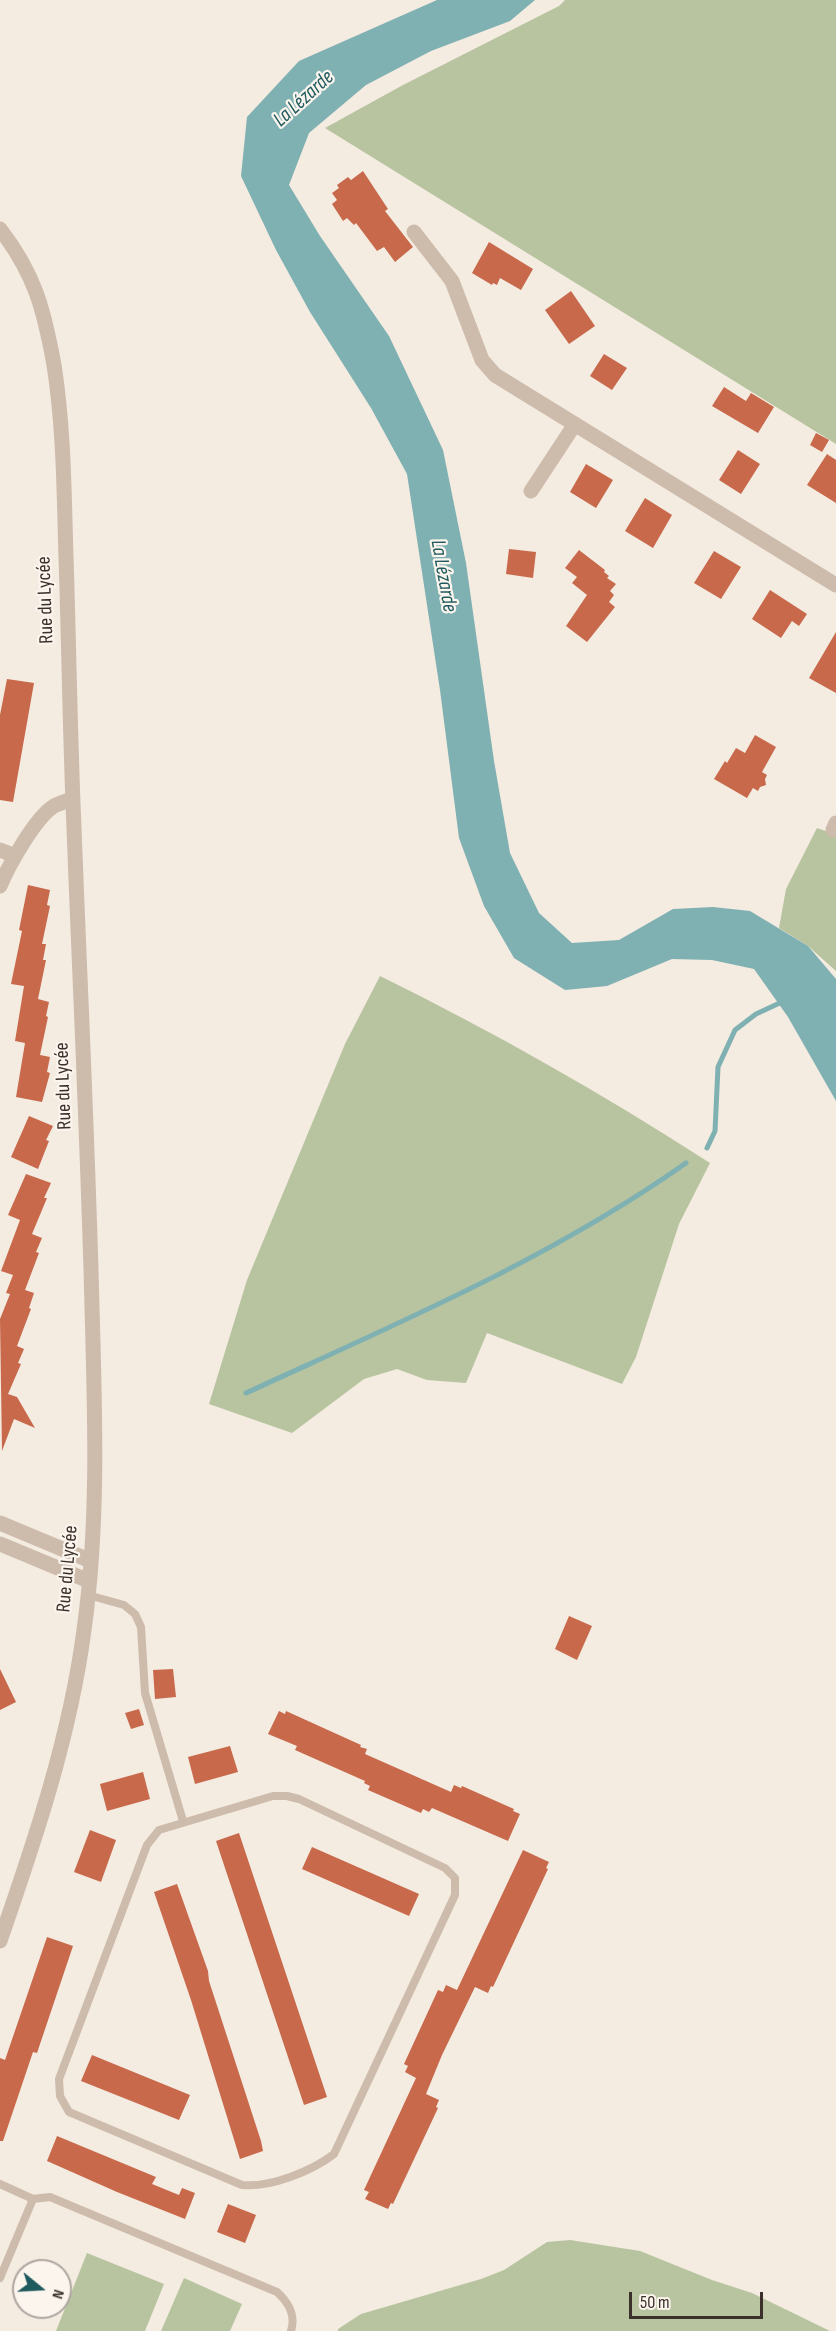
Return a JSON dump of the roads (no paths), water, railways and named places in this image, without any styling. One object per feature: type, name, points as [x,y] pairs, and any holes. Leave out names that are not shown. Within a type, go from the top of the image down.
[{"type":"street","name":"Rue du Lycée","points":[[0,229],[28,271],[40,301],[54,368],[63,466],[72,799],[90,1219],[96,1459],[91,1561],[76,1673],[60,1748],[38,1830],[0,1941]]},
{"type":"street","points":[[414,232],[452,281],[482,360],[495,375],[836,585]]},
{"type":"street","points":[[531,491],[575,424]]},
{"type":"street","points":[[0,886],[9,859],[31,832],[53,807],[72,799]]},
{"type":"street","points":[[0,850],[9,859]]},
{"type":"street","points":[[0,1523],[91,1561]]},
{"type":"street","points":[[0,1544],[88,1588]]},
{"type":"lane","points":[[88,1588],[124,1605],[135,1614],[141,1627],[145,1693],[183,1821]]},
{"type":"lane","points":[[273,1796],[287,1796],[299,1799],[445,1868],[454,1878],[455,1895],[334,2154],[318,2167],[256,2186],[242,2185],[69,2112],[60,2096],[59,2079],[147,1845],[159,1830],[183,1821],[273,1796]]},
{"type":"lane","points":[[0,2184],[33,2199],[51,2197],[277,2292],[285,2299],[292,2311],[291,2331]]},
{"type":"lane","points":[[0,2278],[33,2199]]},
{"type":"water","name":"La Lézarde","points":[[437,0],[535,0],[510,21],[431,51],[366,85],[309,133],[289,185],[320,236],[389,336],[443,450],[466,563],[494,761],[510,853],[539,913],[572,943],[619,940],[673,909],[713,907],[750,911],[808,946],[836,979],[836,1101],[788,1017],[754,969],[712,960],[672,959],[607,986],[565,990],[514,958],[484,906],[459,838],[440,690],[407,474],[371,408],[310,312],[276,250],[241,176],[247,117],[299,61]]},
{"type":"waterway","points":[[707,1148],[715,1131],[718,1067],[735,1030],[756,1014],[784,1001]]},
{"type":"waterway","points":[[246,1393],[527,1260],[634,1198],[686,1163]]}]
